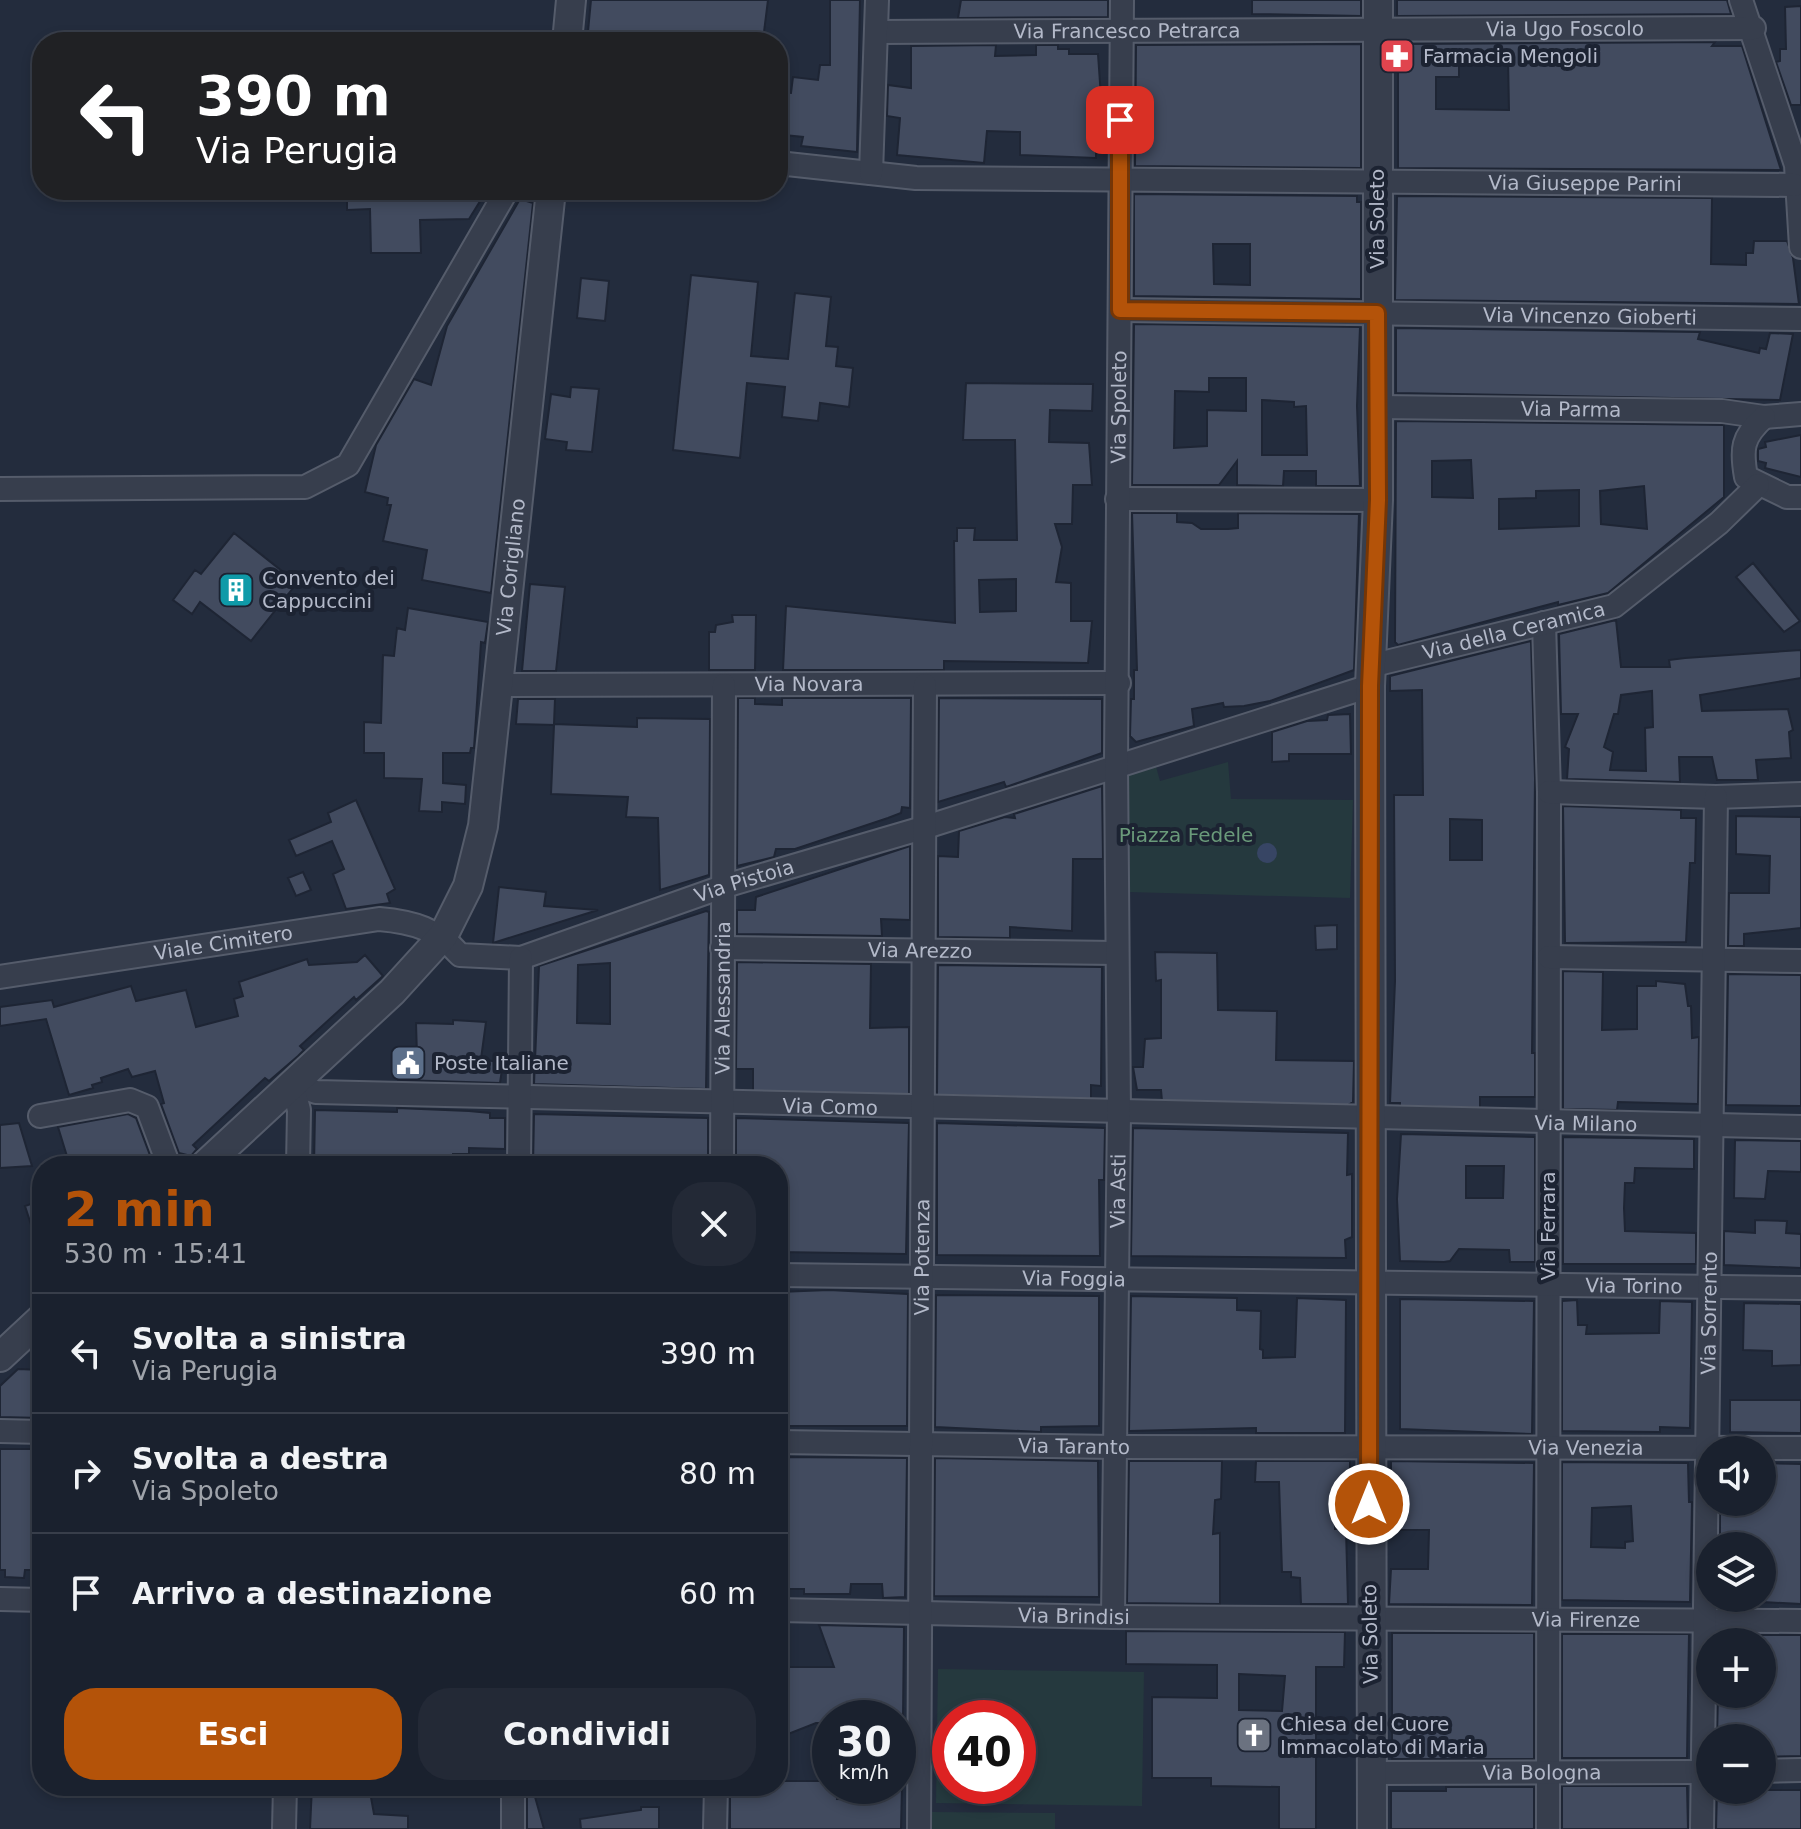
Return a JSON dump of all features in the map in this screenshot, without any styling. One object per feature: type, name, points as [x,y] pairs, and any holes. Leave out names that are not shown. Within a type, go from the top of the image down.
[{"type":"street","points":[[568,32],[571,0]]},
{"type":"street","points":[[871,173],[877,0]]},
{"type":"street","name":"Via Spoleto","points":[[1116,764],[1122,0]]},
{"type":"street","name":"Via Soleto","points":[[1372,1829],[1370,676],[1378,500],[1378,0]]},
{"type":"street","points":[[1741,0],[1754,28],[1797,172],[1801,247]]},
{"type":"street","name":"Via Ugo Foscolo","points":[[1378,32],[1754,28]]},
{"type":"street","name":"Via Francesco Petrarca","points":[[877,32],[1378,32]]},
{"type":"street","name":"Via Giuseppe Parini","points":[[788,164],[916,178],[1377,180],[1797,172]]},
{"type":"street","points":[[0,489],[305,487],[348,465],[501,200]]},
{"type":"street","name":"Via Corigliano","points":[[443,936],[468,886],[483,826],[550,200]]},
{"type":"street","name":"Via Vincenzo Gioberti","points":[[1120,310],[1801,319]]},
{"type":"street","name":"Via Parma","points":[[1379,407],[1722,411],[1764,417],[1801,414]]},
{"type":"street","points":[[1764,417],[1749,431],[1742,456],[1746,477],[1787,497],[1801,497]]},
{"type":"street","name":"Via della Ceramica","points":[[1370,676],[1544,623],[1614,606],[1719,523],[1758,485]]},
{"type":"street","points":[[1117,499],[1378,500]]},
{"type":"street","name":"Via Ferrara","points":[[1544,623],[1549,792],[1548,1829]]},
{"type":"street","name":"Via Pistoia","points":[[443,936],[460,955],[521,958],[725,886],[926,827],[1370,676]]},
{"type":"street","name":"Via Novara","points":[[499,685],[1119,683]]},
{"type":"street","name":"Via Alessandria","points":[[722,1156],[724,685]]},
{"type":"street","name":"Via Potenza","points":[[919,1829],[925,685]]},
{"type":"street","name":"Via Asti","points":[[1113,1617],[1119,1113],[1116,764]]},
{"type":"street","points":[[1549,792],[1716,797],[1801,794]]},
{"type":"street","name":"Via Sorrento","points":[[1707,1436],[1716,797]]},
{"type":"street","name":"Viale Cimitero","points":[[0,977],[379,919],[409,921],[443,936]]},
{"type":"street","points":[[215,1156],[392,992],[443,936]]},
{"type":"street","name":"Via Arezzo","points":[[722,948],[1117,953]]},
{"type":"street","points":[[1549,957],[1801,961]]},
{"type":"street","points":[[519,1156],[521,958]]},
{"type":"street","points":[[292,1083],[299,1110],[298,1156]]},
{"type":"street","name":"Via Como","points":[[292,1083],[316,1092],[1370,1121]]},
{"type":"street","points":[[40,1116],[130,1100],[147,1107],[165,1156]]},
{"type":"street","name":"Via Milano","points":[[1370,1121],[1801,1127]]},
{"type":"street","name":"Via Foggia","points":[[788,1275],[1369,1281]]},
{"type":"street","name":"Via Torino","points":[[1369,1281],[1801,1288]]},
{"type":"street","points":[[0,1357],[32,1327]]},
{"type":"street","points":[[0,1431],[32,1432]]},
{"type":"street","name":"Via Taranto","points":[[788,1442],[1115,1447],[1369,1446]]},
{"type":"street","name":"Via Venezia","points":[[1369,1446],[1696,1448]]},
{"type":"street","name":"Via Venezia","points":[[1776,1448],[1801,1448]]},
{"type":"street","name":"Via Sorrento","points":[[1706,1516],[1706,1724]]},
{"type":"street","points":[[0,1599],[32,1600]]},
{"type":"street","name":"Via Brindisi","points":[[788,1610],[1113,1617],[1370,1618]]},
{"type":"street","name":"Via Firenze","points":[[1370,1618],[1801,1621]]},
{"type":"street","points":[[1776,1771],[1801,1770]]},
{"type":"street","name":"Via Bologna","points":[[1372,1773],[1696,1772]]},
{"type":"street","points":[[284,1829],[285,1796]]},
{"type":"street","points":[[513,1796],[513,1829]]},
{"type":"street","points":[[715,1829],[716,1796]]},
{"type":"street","name":"Via Sorrento","points":[[1702,1829],[1704,1804]]},
{"type":"green space","name":"Piazza Fedele","points":[[1228,762],[1231,799],[1353,800],[1350,898],[1128,892],[1128,772],[1155,763],[1160,781]]},
{"type":"green space","points":[[938,1669],[1144,1672],[1142,1806],[1005,1804],[1036,1804],[1036,1700],[938,1700]]},
{"type":"green space","points":[[931,1812],[1055,1813],[1055,1829],[930,1829]]},
{"type":"water","points":[[1267,843],[1274,846],[1277,853],[1274,860],[1267,863],[1260,860],[1257,853],[1260,846]]},
{"type":"building","points":[[591,0],[768,0],[764,32],[588,32]]},
{"type":"building","points":[[830,0],[860,0],[857,152],[801,146],[803,137],[788,135],[788,93],[791,93],[793,77],[818,80],[820,65],[830,65]]},
{"type":"building","points":[[961,0],[1108,0],[1108,17],[958,18]]},
{"type":"building","points":[[1252,0],[1361,0],[1361,16],[1252,14]]},
{"type":"building","points":[[1397,0],[1727,0],[1731,14],[1397,16]]},
{"type":"building","points":[[1801,6],[1801,105],[1791,105],[1776,62],[1780,61],[1780,49],[1786,49],[1785,7]]},
{"type":"building","points":[[1715,42],[1712,46],[1742,46],[1781,170],[1398,168],[1398,63],[1404,63],[1404,44]],"holes":[[[1459,56],[1508,59],[1509,110],[1436,109],[1436,77],[1459,77]]]},
{"type":"building","points":[[1361,44],[1361,168],[1135,166],[1136,45]]},
{"type":"building","points":[[996,45],[995,56],[1036,55],[1036,45],[1058,45],[1058,49],[1069,49],[1069,54],[1098,54],[1103,126],[1096,126],[1096,158],[1020,155],[1020,132],[987,131],[984,163],[897,155],[900,118],[887,116],[888,85],[911,88],[911,46]]},
{"type":"building","points":[[1134,194],[1357,196],[1357,202],[1361,202],[1361,299],[1134,296]],"holes":[[[1213,244],[1250,244],[1250,285],[1214,284]]]},
{"type":"building","points":[[1397,196],[1712,198],[1711,264],[1746,265],[1746,253],[1753,253],[1754,241],[1787,241],[1793,258],[1799,304],[1395,300]]},
{"type":"building","points":[[347,200],[481,200],[469,219],[420,220],[421,253],[371,253],[370,209],[347,210]]},
{"type":"building","points":[[519,200],[533,203],[491,593],[422,580],[427,550],[383,541],[391,505],[387,505],[388,498],[365,492],[376,445],[414,379],[431,385],[447,326]]},
{"type":"building","points":[[691,275],[758,282],[751,356],[788,359],[795,293],[831,297],[826,346],[838,347],[836,366],[853,368],[849,407],[820,403],[818,421],[782,417],[785,387],[747,383],[740,458],[673,450]]},
{"type":"building","points":[[581,278],[609,281],[605,321],[577,318]]},
{"type":"building","points":[[1134,324],[1360,327],[1357,406],[1360,486],[1316,486],[1316,471],[1284,471],[1283,486],[1237,485],[1237,461],[1219,485],[1132,485]],"holes":[[[1209,378],[1246,378],[1246,411],[1207,410],[1207,446],[1174,448],[1175,391],[1209,392]],[[1262,400],[1294,402],[1294,407],[1306,406],[1307,455],[1262,455]]]},
{"type":"building","points":[[1396,328],[1700,332],[1698,339],[1759,353],[1760,348],[1766,349],[1770,333],[1793,334],[1780,400],[1396,393]]},
{"type":"building","points":[[966,383],[1093,384],[1092,411],[1050,410],[1049,442],[1089,443],[1092,485],[1073,485],[1072,524],[1055,524],[1062,547],[1056,582],[1071,583],[1071,621],[1092,621],[1088,663],[944,661],[944,670],[783,670],[786,606],[955,623],[954,541],[957,541],[957,528],[975,528],[974,540],[1017,540],[1015,440],[963,440]],"holes":[[[1016,579],[1016,611],[980,612],[979,580]]]},
{"type":"building","points":[[571,387],[599,389],[592,452],[566,450],[567,442],[545,439],[551,394],[570,397]]},
{"type":"building","points":[[1396,421],[1724,425],[1724,497],[1608,593],[1558,605],[1558,602],[1398,645],[1395,642]],"holes":[[[1471,460],[1473,498],[1432,497],[1432,461]],[[1644,486],[1647,529],[1601,524],[1600,491]],[[1579,490],[1579,526],[1499,529],[1499,499],[1536,498],[1536,491]]]},
{"type":"building","points":[[1801,435],[1801,477],[1765,468],[1766,463],[1758,461],[1758,449],[1766,447],[1765,442]]},
{"type":"building","points":[[1132,513],[1177,513],[1177,522],[1192,523],[1201,529],[1238,528],[1238,513],[1359,514],[1354,670],[1270,701],[1224,707],[1223,703],[1192,709],[1194,726],[1136,742],[1130,736],[1134,670],[1137,670]]},
{"type":"building","name":"Convento dei Cappuccini","points":[[234,533],[297,583],[251,641],[200,602],[192,614],[173,600],[195,570],[201,574]]},
{"type":"building","points":[[1753,563],[1800,621],[1784,632],[1736,577]]},
{"type":"building","points":[[530,584],[565,587],[556,671],[522,671]]},
{"type":"building","points":[[408,608],[488,622],[485,643],[481,642],[474,748],[470,753],[443,753],[443,783],[466,785],[465,804],[442,802],[442,812],[419,811],[422,779],[384,778],[384,753],[364,753],[364,722],[381,723],[383,655],[394,656],[397,628],[405,630]]},
{"type":"building","points":[[732,615],[756,615],[755,670],[709,670],[709,632],[715,632],[716,625],[733,622]]},
{"type":"building","points":[[1616,620],[1621,667],[1670,667],[1669,660],[1801,650],[1801,678],[1700,695],[1702,711],[1788,709],[1793,730],[1789,732],[1791,758],[1756,760],[1758,780],[1717,780],[1712,757],[1679,757],[1680,782],[1567,779],[1569,749],[1565,747],[1578,714],[1561,714],[1559,634]],"holes":[[[1652,691],[1653,727],[1645,728],[1646,771],[1610,770],[1613,752],[1604,747],[1614,714],[1618,714],[1621,695]]]},
{"type":"building","points":[[1531,641],[1535,778],[1532,1053],[1535,1053],[1535,1097],[1480,1097],[1480,1108],[1400,1106],[1400,1103],[1390,1103],[1395,981],[1394,795],[1423,795],[1422,690],[1390,691],[1390,676]],"holes":[[[1450,819],[1482,820],[1482,860],[1450,860]]]},
{"type":"building","points":[[738,698],[755,698],[755,704],[782,705],[782,698],[911,698],[910,808],[902,807],[901,813],[795,849],[776,849],[774,857],[737,866]]},
{"type":"building","points":[[939,698],[1102,699],[1102,753],[1006,787],[1004,782],[938,802]]},
{"type":"building","points":[[518,699],[555,699],[554,724],[637,727],[637,718],[710,719],[709,875],[660,890],[658,818],[626,817],[628,797],[551,794],[554,725],[516,724]]},
{"type":"building","points":[[1350,714],[1351,754],[1289,754],[1289,761],[1272,762],[1272,732],[1307,721],[1327,720],[1328,715]]},
{"type":"building","points":[[1102,786],[1103,859],[1073,859],[1072,931],[1010,927],[1010,938],[938,937],[938,856],[958,857],[959,831],[1005,817],[1015,818],[1014,814]]},
{"type":"building","points":[[356,800],[395,889],[387,894],[390,903],[346,909],[333,874],[344,869],[332,841],[296,856],[289,840],[331,822],[328,813]]},
{"type":"building","points":[[1563,806],[1681,810],[1681,818],[1696,818],[1695,863],[1690,863],[1686,942],[1565,943]]},
{"type":"building","points":[[1736,816],[1801,817],[1801,928],[1744,934],[1744,946],[1728,946],[1729,893],[1769,893],[1770,856],[1736,854]]},
{"type":"building","points":[[910,846],[910,920],[881,919],[882,936],[737,934],[737,910],[755,910],[756,897]]},
{"type":"building","points":[[303,872],[311,890],[296,896],[288,878]]},
{"type":"building","points":[[499,887],[546,892],[544,906],[598,910],[493,943]]},
{"type":"building","points":[[709,912],[706,1089],[534,1084],[539,966]],"holes":[[[610,963],[610,1024],[577,1023],[578,965]]]},
{"type":"building","points":[[1337,925],[1337,949],[1316,950],[1315,926]]},
{"type":"building","points":[[1155,952],[1217,953],[1218,1010],[1277,1011],[1276,1060],[1354,1061],[1353,1102],[1348,1105],[1162,1101],[1161,1090],[1137,1090],[1133,1067],[1143,1067],[1145,1039],[1161,1038],[1161,980],[1156,981]]},
{"type":"building","points":[[365,955],[383,976],[356,1000],[354,997],[300,1046],[304,1050],[298,1056],[269,1081],[265,1078],[193,1145],[197,1149],[191,1156],[179,1153],[161,1104],[164,1103],[155,1071],[132,1077],[128,1069],[101,1078],[102,1082],[92,1085],[93,1088],[69,1095],[46,1019],[0,1026],[0,1007],[52,1000],[54,1007],[131,986],[136,1001],[186,990],[196,1027],[238,1016],[234,999],[243,996],[239,982],[307,959],[309,965],[357,962]]},
{"type":"building","points":[[737,962],[871,964],[870,1028],[909,1027],[909,1095],[753,1091],[753,1069],[736,1069]]},
{"type":"building","points":[[938,965],[1102,967],[1101,1086],[1091,1085],[1091,1099],[937,1095]]},
{"type":"building","points":[[1563,971],[1603,972],[1602,1030],[1637,1029],[1637,986],[1656,986],[1656,981],[1685,984],[1688,1006],[1691,1006],[1692,1038],[1699,1037],[1698,1104],[1618,1102],[1617,1110],[1563,1109]]},
{"type":"building","points":[[1728,974],[1801,975],[1801,1106],[1726,1105]]},
{"type":"building","points":[[453,1020],[486,1022],[481,1059],[503,1063],[500,1083],[398,1080],[399,1056],[417,1056],[416,1023],[453,1024]]},
{"type":"building","points":[[397,1108],[469,1111],[490,1113],[490,1118],[505,1118],[505,1149],[469,1148],[469,1154],[453,1156],[314,1156],[315,1110],[397,1112]]},
{"type":"building","points":[[128,1114],[136,1118],[150,1156],[67,1156],[58,1127]]},
{"type":"building","points":[[534,1114],[708,1118],[708,1156],[533,1156]]},
{"type":"building","points":[[736,1118],[909,1123],[906,1254],[788,1252],[788,1156],[736,1156]]},
{"type":"building","points":[[19,1123],[32,1166],[0,1168],[0,1125]]},
{"type":"building","points":[[937,1123],[1105,1128],[1104,1180],[1099,1180],[1100,1256],[937,1255]]},
{"type":"building","points":[[1133,1128],[1348,1133],[1347,1175],[1352,1174],[1352,1237],[1345,1240],[1346,1258],[1131,1256]]},
{"type":"building","points":[[1401,1134],[1535,1137],[1535,1262],[1510,1262],[1509,1250],[1459,1249],[1450,1261],[1400,1261],[1397,1199]],"holes":[[[1466,1166],[1504,1166],[1503,1198],[1466,1198]]]},
{"type":"building","points":[[1563,1137],[1694,1139],[1694,1169],[1635,1168],[1634,1183],[1625,1183],[1624,1208],[1625,1231],[1696,1233],[1696,1264],[1563,1264]]},
{"type":"building","points":[[1735,1140],[1801,1141],[1801,1172],[1768,1171],[1765,1199],[1734,1198]]},
{"type":"building","points":[[32,1204],[32,1228],[25,1206]]},
{"type":"building","points":[[1755,1220],[1787,1221],[1786,1233],[1801,1234],[1801,1268],[1724,1265],[1724,1231],[1755,1233]]},
{"type":"building","points":[[829,1290],[908,1294],[907,1426],[788,1426],[788,1292]]},
{"type":"building","points":[[936,1295],[1099,1296],[1099,1426],[1041,1427],[1041,1432],[935,1427]]},
{"type":"building","points":[[1131,1296],[1237,1298],[1237,1310],[1261,1311],[1260,1349],[1263,1350],[1263,1358],[1295,1357],[1297,1298],[1346,1300],[1345,1433],[1256,1433],[1256,1428],[1129,1431]]},
{"type":"building","points":[[1400,1299],[1534,1301],[1532,1434],[1400,1429]]},
{"type":"building","points":[[1577,1300],[1578,1325],[1587,1325],[1586,1334],[1659,1333],[1660,1301],[1692,1302],[1690,1428],[1660,1427],[1660,1432],[1562,1431],[1562,1301]]},
{"type":"building","points":[[1744,1303],[1801,1304],[1801,1365],[1772,1366],[1772,1351],[1743,1350]]},
{"type":"building","points":[[18,1369],[32,1370],[32,1418],[0,1417],[0,1386]]},
{"type":"building","points":[[1730,1400],[1801,1400],[1801,1433],[1730,1432]]},
{"type":"building","points":[[0,1449],[32,1449],[32,1570],[25,1570],[24,1578],[5,1577],[5,1570],[0,1570]]},
{"type":"building","points":[[788,1457],[907,1458],[905,1597],[883,1598],[882,1584],[851,1584],[850,1594],[804,1594],[804,1589],[788,1589]]},
{"type":"building","points":[[935,1458],[1098,1461],[1099,1597],[934,1596]]},
{"type":"building","points":[[1129,1461],[1222,1461],[1221,1499],[1215,1500],[1213,1534],[1220,1533],[1220,1604],[1127,1603]]},
{"type":"building","points":[[1256,1461],[1350,1461],[1350,1495],[1335,1497],[1335,1529],[1346,1529],[1348,1604],[1301,1604],[1300,1578],[1291,1577],[1291,1572],[1282,1572],[1279,1482],[1255,1482]]},
{"type":"building","points":[[1391,1461],[1534,1463],[1532,1605],[1389,1604],[1391,1569],[1428,1569],[1429,1530],[1391,1530]]},
{"type":"building","points":[[1562,1462],[1688,1463],[1689,1502],[1692,1502],[1690,1602],[1562,1600]],"holes":[[[1631,1506],[1633,1541],[1625,1542],[1625,1548],[1591,1547],[1592,1508]]]},
{"type":"building","points":[[1776,1463],[1801,1464],[1801,1604],[1776,1603],[1776,1532],[1720,1532],[1720,1516],[1776,1516]]},
{"type":"building","points":[[819,1625],[904,1627],[903,1700],[812,1700],[812,1725],[788,1734],[788,1667],[834,1667]]},
{"type":"building","points":[[1126,1631],[1345,1632],[1344,1667],[1316,1667],[1316,1829],[1279,1829],[1279,1787],[1211,1786],[1211,1778],[1152,1778],[1152,1697],[1217,1698],[1217,1665],[1126,1664]],"holes":[[[1239,1674],[1285,1676],[1282,1711],[1239,1710]]]},
{"type":"building","points":[[1392,1633],[1534,1633],[1534,1759],[1392,1759]]},
{"type":"building","points":[[1562,1634],[1689,1634],[1687,1758],[1562,1758]]},
{"type":"building","points":[[1776,1635],[1801,1635],[1801,1756],[1776,1757],[1776,1724],[1717,1724],[1718,1708],[1776,1708]]},
{"type":"building","points":[[788,1781],[812,1781],[812,1804],[902,1804],[901,1829],[730,1829],[730,1796],[788,1796]]},
{"type":"building","points":[[1562,1786],[1687,1786],[1688,1829],[1562,1829]]},
{"type":"building","points":[[1446,1787],[1534,1787],[1534,1829],[1391,1829],[1391,1791],[1446,1791]]},
{"type":"building","points":[[1776,1790],[1801,1790],[1801,1829],[1716,1829],[1717,1804],[1776,1804]]},
{"type":"building","points":[[312,1796],[371,1796],[374,1814],[408,1816],[408,1829],[310,1829]]},
{"type":"building","points":[[527,1796],[535,1796],[544,1829],[527,1829]]},
{"type":"building","points":[[641,1807],[659,1807],[659,1829],[581,1829],[580,1819],[641,1810]]},
{"type":"place","name":"Farmacia Mengoli","points":[[1397,56]]},
{"type":"place","name":"Convento dei Cappuccini","points":[[236,590]]},
{"type":"place","name":"Poste Italiane","points":[[408,1063]]},
{"type":"place","name":"Chiesa del Cuore Immacolato di Maria","points":[[1254,1735]]},
{"type":"route","points":[[1120,120],[1120,310],[1377,313],[1378,500],[1370,686],[1369,1504]]}]
